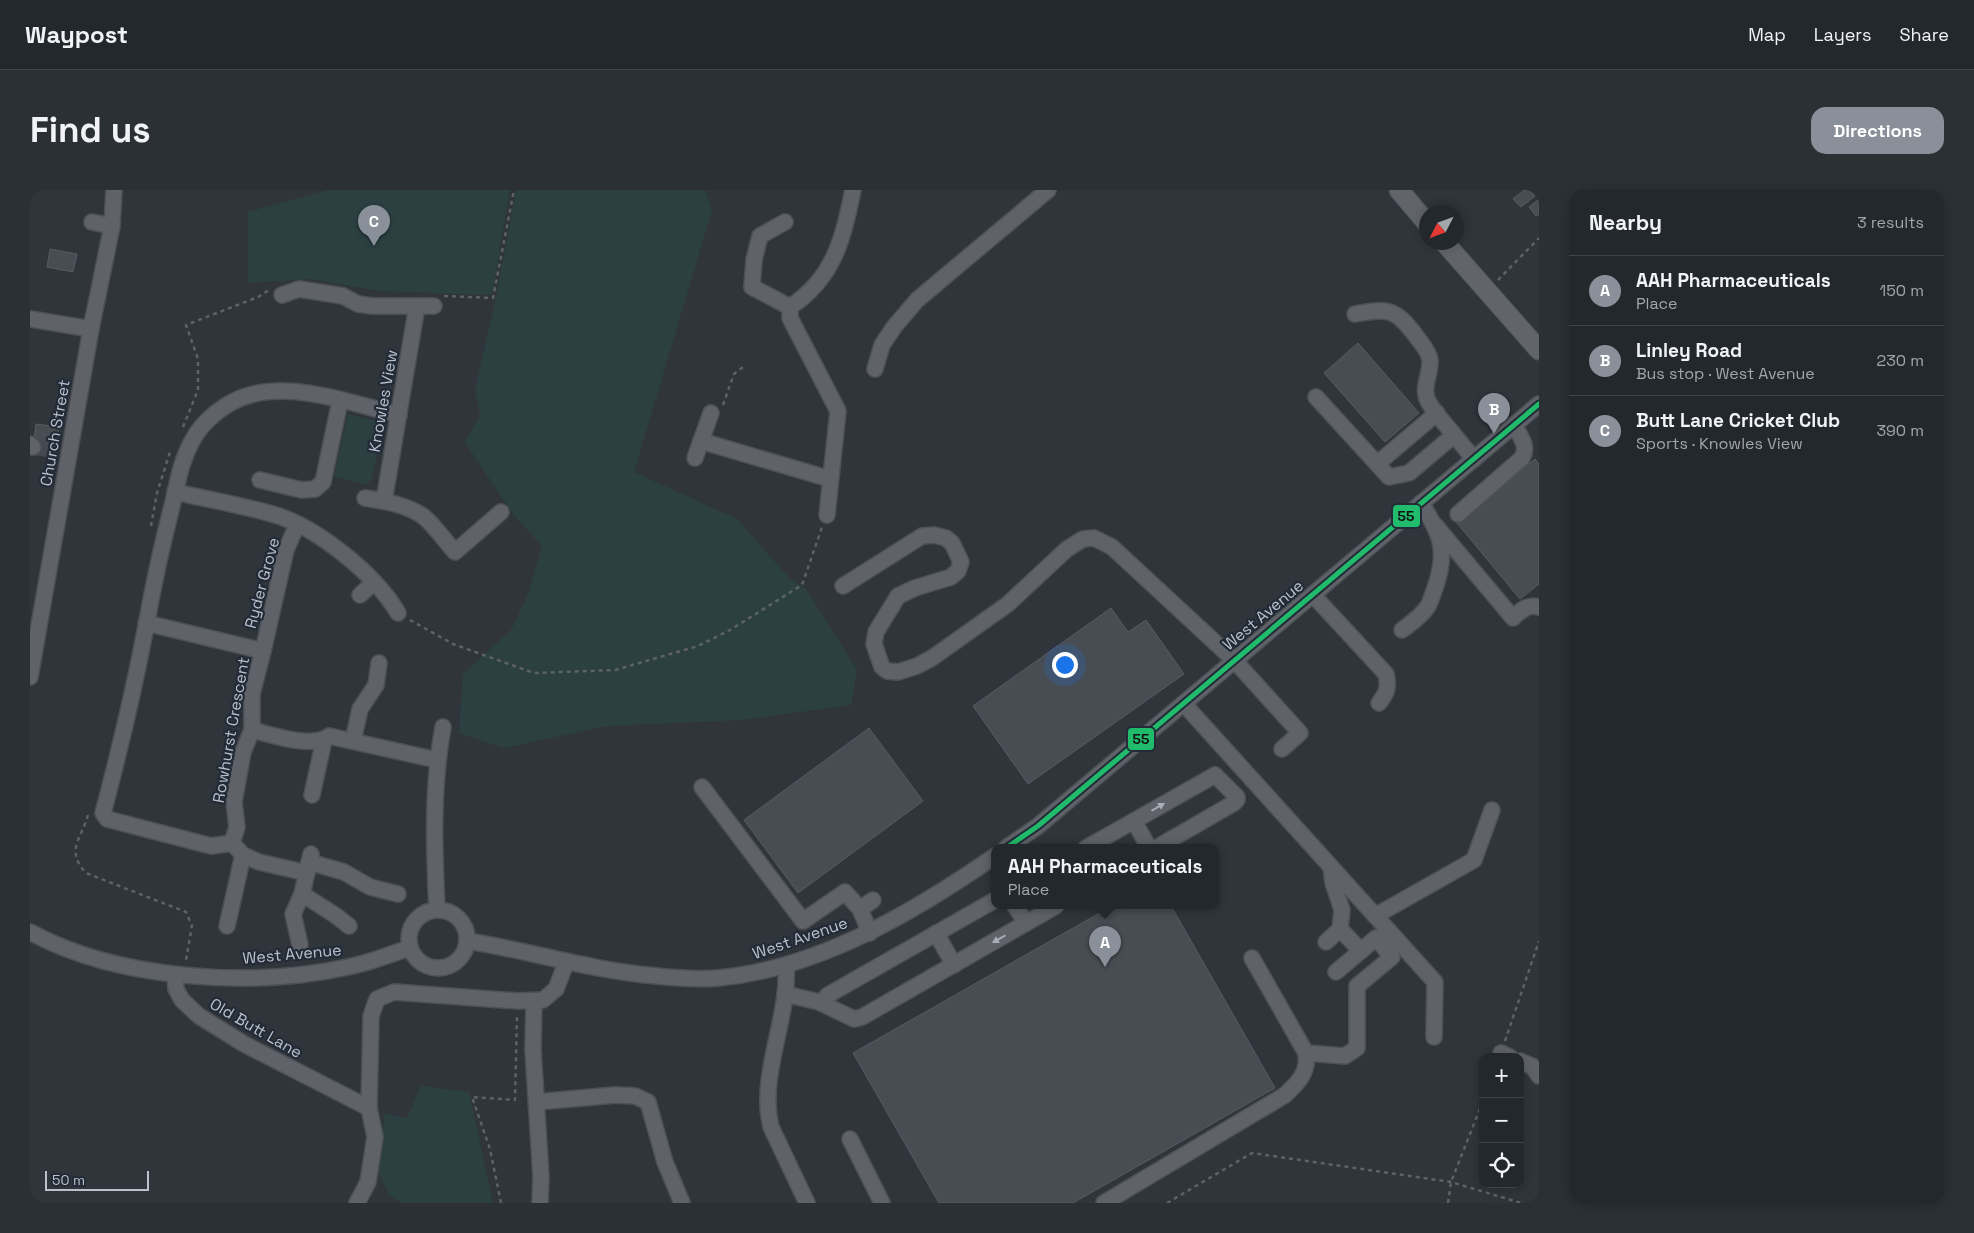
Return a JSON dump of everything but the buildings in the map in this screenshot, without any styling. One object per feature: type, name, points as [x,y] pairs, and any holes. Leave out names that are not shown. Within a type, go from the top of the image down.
[{"type":"main road","points":[[1399,190],[1419,214]]},
{"type":"main road","points":[[1451,250],[1539,350]]},
{"type":"street","name":"Church Street","points":[[30,676],[63,452],[112,226],[114,190]]},
{"type":"street","points":[[790,307],[806,297],[828,270],[844,233],[853,190]]},
{"type":"street","points":[[875,368],[882,345],[894,327],[917,300],[1048,190]]},
{"type":"street","points":[[92,222],[112,226]]},
{"type":"street","points":[[785,222],[760,236],[754,260],[752,287],[790,307]]},
{"type":"street","points":[[278,290],[299,289],[343,296],[358,304],[372,306],[417,306],[435,301]]},
{"type":"street","name":"Knowles View","points":[[384,501],[417,306]]},
{"type":"street","points":[[790,307],[790,318],[838,411],[827,515]]},
{"type":"street","points":[[1355,314],[1373,311],[1388,312],[1394,313],[1404,320],[1430,358],[1429,373],[1424,387],[1428,401],[1474,458]]},
{"type":"street","points":[[30,319],[91,329]]},
{"type":"street","points":[[398,415],[304,392],[266,391],[249,395],[230,403],[208,420],[192,439],[180,466],[176,492],[156,568],[118,756],[103,813],[107,819],[211,846],[232,843],[243,854],[259,862],[309,863],[344,872],[370,887],[398,894]]},
{"type":"street","points":[[1316,398],[1389,477],[1409,473],[1454,435]]},
{"type":"street","points":[[260,480],[302,490],[315,489],[322,482],[340,401]]},
{"type":"street","name":"West Avenue","points":[[1012,844],[1038,826],[1539,404]]},
{"type":"street","points":[[695,458],[711,413]]},
{"type":"street","points":[[1377,464],[1437,413]]},
{"type":"street","points":[[1458,514],[1522,458],[1532,446],[1514,425]]},
{"type":"street","points":[[701,441],[830,479]]},
{"type":"street","name":"Ryder Grove","points":[[176,492],[274,514],[297,525],[320,538],[374,582],[388,596],[398,614]]},
{"type":"street","points":[[365,498],[384,501],[418,513],[455,552],[500,512]]},
{"type":"street","points":[[1422,503],[1436,526],[1513,618],[1524,608],[1533,605],[1539,607]]},
{"type":"street","name":"Ryder Grove","points":[[263,650],[286,550],[297,525]]},
{"type":"street","points":[[1402,630],[1421,615],[1429,605],[1439,576],[1442,558],[1441,541],[1436,526]]},
{"type":"street","points":[[843,586],[922,536],[934,535],[946,538],[952,543],[960,562],[958,571],[952,577],[915,588],[898,596],[876,632],[874,644],[882,667],[887,671],[898,672],[917,666],[932,658],[1008,604],[1067,549],[1082,539],[1094,538],[1112,547],[1234,661],[1300,733],[1282,749]]},
{"type":"street","points":[[360,595],[374,582]]},
{"type":"street","points":[[1313,595],[1386,674],[1389,686],[1379,703]]},
{"type":"street","name":"Rowhurst Crescent","points":[[146,622],[263,650],[252,694],[252,730],[242,752],[234,802],[237,827],[232,843]]},
{"type":"street","points":[[353,741],[360,709],[376,685],[379,663]]},
{"type":"street","points":[[1184,704],[1436,982],[1434,1037]]},
{"type":"street","points":[[437,909],[437,760],[443,727]]},
{"type":"street","points":[[252,730],[298,741],[324,740],[329,736],[437,760]]},
{"type":"street","points":[[312,795],[324,740]]},
{"type":"street","points":[[1093,844],[1215,775],[1237,797],[1234,803],[1163,844]]},
{"type":"street","points":[[702,787],[802,921],[844,892],[860,909],[870,933]]},
{"type":"street","points":[[1376,916],[1474,860],[1492,810]]},
{"type":"street","points":[[1134,821],[1146,844]]},
{"type":"street","points":[[227,926],[243,854]]},
{"type":"street","name":"West Avenue","points":[[468,941],[566,962],[656,976],[716,978],[749,974],[786,965],[870,933],[950,887],[991,859]]},
{"type":"street","points":[[300,945],[293,914],[301,897],[309,863]]},
{"type":"street","points":[[1326,942],[1340,929],[1342,910],[1333,883],[1331,867]]},
{"type":"street","points":[[301,897],[335,915],[349,926]]},
{"type":"street","points":[[860,909],[873,900]]},
{"type":"street","points":[[821,1003],[828,995],[991,902]]},
{"type":"street","points":[[437,909],[455,915],[465,926],[468,941],[465,951],[456,962],[442,968],[428,966],[417,959],[410,948],[412,926],[423,914],[437,909]]},
{"type":"street","points":[[1018,909],[1026,923]]},
{"type":"street","points":[[785,994],[821,1003],[854,1019],[862,1017],[1051,909]]},
{"type":"street","points":[[1340,929],[1361,951]]},
{"type":"street","points":[[30,932],[66,950],[179,975]]},
{"type":"street","points":[[936,933],[949,967]]},
{"type":"street","points":[[1306,1053],[1344,1056],[1357,1048],[1358,986],[1392,957],[1376,938],[1336,972]]},
{"type":"street","name":"West Avenue","points":[[179,975],[262,978],[308,973],[349,967],[410,948]]},
{"type":"street","points":[[1104,1203],[1285,1095],[1297,1084],[1303,1075],[1308,1063],[1306,1053],[1252,958]]},
{"type":"street","points":[[357,1203],[368,1182],[375,1137],[369,1108],[371,1016],[377,999],[394,992],[518,1001],[543,1000],[556,989],[566,962]]},
{"type":"street","points":[[786,965],[787,982],[770,1080],[768,1116],[771,1127],[807,1203]]},
{"type":"street","name":"Old Butt Lane","points":[[179,975],[176,989],[182,1000],[199,1016],[244,1044],[369,1108]]},
{"type":"street","points":[[534,1001],[533,1050],[541,1178],[540,1203]]},
{"type":"street","points":[[1524,1063],[1532,1066],[1539,1076]]},
{"type":"street","points":[[537,1102],[615,1095],[635,1096],[648,1102],[665,1162],[682,1203]]},
{"type":"street","points":[[850,1139],[882,1203]]},
{"type":"path","points":[[435,301],[493,298],[514,190]]},
{"type":"path","points":[[1486,290],[1539,238]]},
{"type":"path","points":[[182,430],[198,390],[198,359],[186,325],[278,290]]},
{"type":"path","points":[[711,413],[721,409],[734,374],[743,367]]},
{"type":"path","points":[[150,531],[157,493],[171,451]]},
{"type":"path","points":[[398,614],[453,644],[534,673],[615,670],[698,646],[730,630],[802,585],[827,515]]},
{"type":"path","points":[[90,807],[85,826],[74,851],[77,863],[86,873],[186,912],[192,926],[179,975]]},
{"type":"path","points":[[1507,1053],[1539,940]]},
{"type":"path","points":[[501,1203],[490,1150],[472,1097],[515,1100],[518,1001]]},
{"type":"path","points":[[1448,1203],[1451,1182],[1479,1111]]},
{"type":"path","points":[[1167,1203],[1252,1153],[1451,1182],[1521,1203]]},
{"type":"green space","points":[[328,190],[510,190],[492,295],[379,291],[311,279],[248,283],[248,212]]},
{"type":"green space","points":[[516,190],[705,190],[712,210],[634,472],[737,519],[791,580],[806,589],[857,670],[851,705],[742,720],[606,726],[504,748],[459,733],[463,674],[511,630],[529,592],[542,546],[513,514],[465,442],[480,415],[475,390],[496,297]]},
{"type":"green space","points":[[348,414],[376,421],[382,428],[372,479],[366,485],[334,476]]},
{"type":"green space","points":[[421,1086],[469,1092],[493,1203],[402,1203],[389,1195],[377,1169],[385,1114],[407,1118]]},
{"type":"tunnel","points":[[33,447],[56,451]]},
{"type":"transit line","name":"55","points":[[1012,844],[1038,826],[1539,404]]},
{"type":"place","name":"Butt Lane Cricket Club","points":[[374,246]]},
{"type":"place","name":"Linley Road","points":[[1494,434]]},
{"type":"place","name":"AAH Pharmaceuticals","points":[[1105,967]]}]
